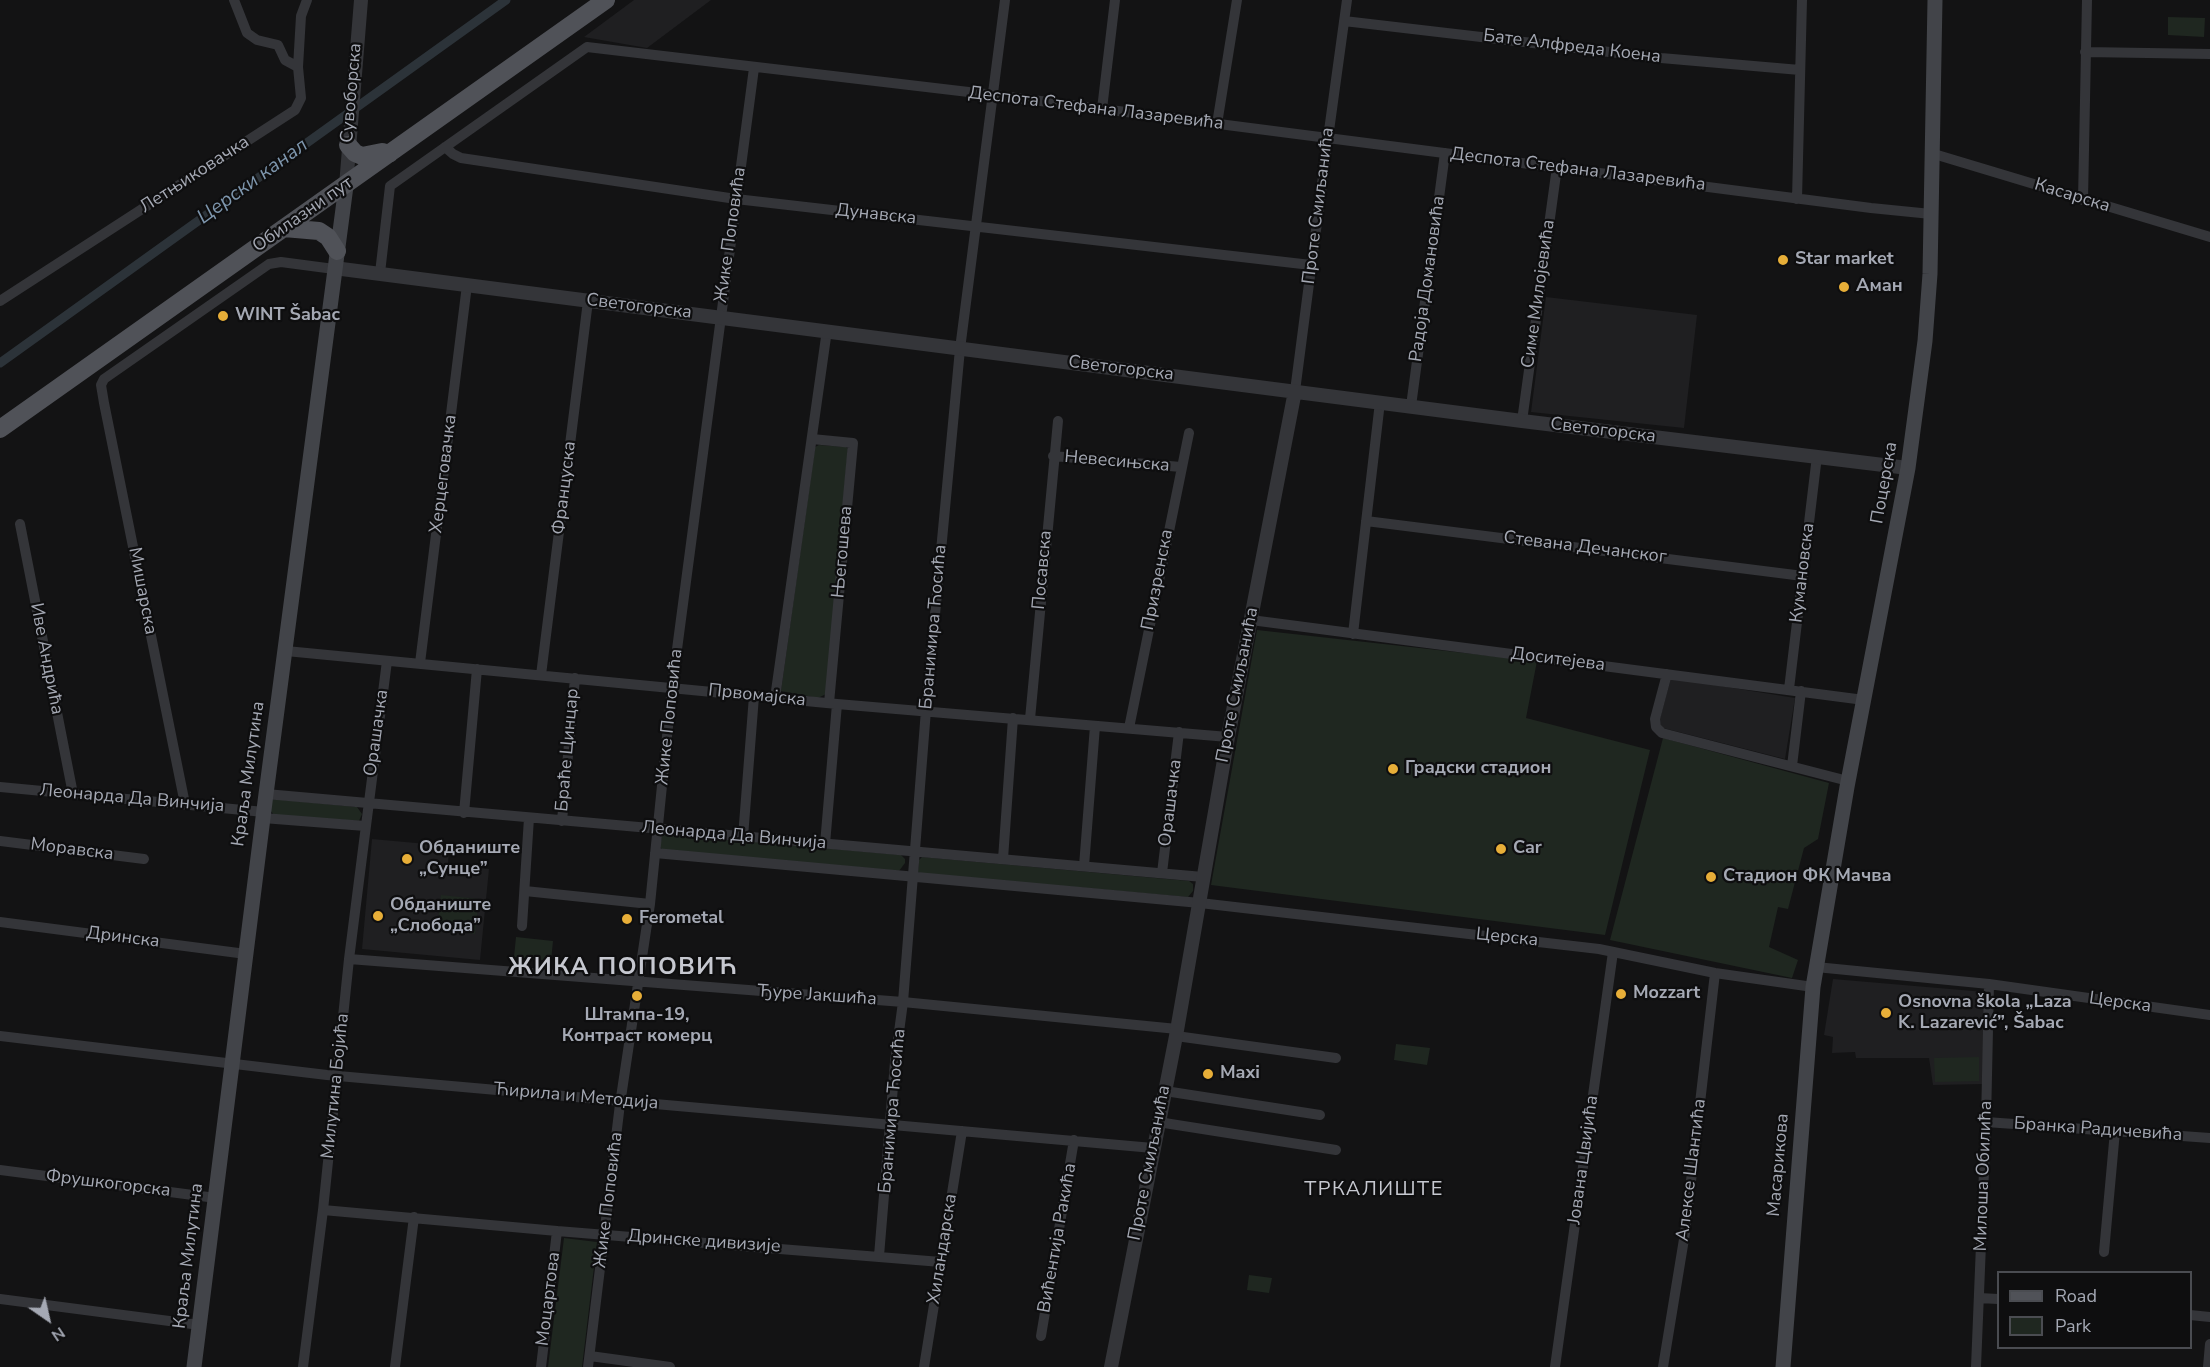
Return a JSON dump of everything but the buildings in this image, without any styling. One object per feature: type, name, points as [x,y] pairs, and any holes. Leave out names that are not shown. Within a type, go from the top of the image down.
[{"type":"main road","name":"Обилазни пут","points":[[0,429],[606,0]]},
{"type":"main road","name":"Поцерска","points":[[1816,967],[1848,781],[1908,468],[1929,300],[1934,154],[1935,0]]},
{"type":"main road","points":[[348,142],[355,153],[362,156],[382,152],[391,154]]},
{"type":"main road","name":"Краља Милутина","points":[[194,1367],[263,815],[346,186]]},
{"type":"main road","points":[[284,228],[319,231],[328,237],[335,263]]},
{"type":"main road","name":"Масарикова","points":[[1783,1367],[1816,967]]},
{"type":"street","points":[[234,0],[246,33],[257,40],[275,43],[280,47],[285,60],[298,67]]},
{"type":"street","name":"Летњиковачка","points":[[0,301],[295,110],[302,98],[298,67],[302,16],[307,0]]},
{"type":"street","name":"Сувоборска","points":[[346,186],[361,0]]},
{"type":"street","name":"Бранимира Ћосића","points":[[879,1256],[960,349],[1005,0]]},
{"type":"street","points":[[1102,109],[1115,0]]},
{"type":"street","points":[[1217,124],[1237,0]]},
{"type":"street","name":"Проте Смиљанића","points":[[1111,1367],[1177,1032],[1228,737],[1296,391],[1347,0]]},
{"type":"street","points":[[1797,199],[1802,0]]},
{"type":"street","points":[[2083,200],[2087,0]]},
{"type":"street","name":"Бате Алфреда Коена","points":[[1344,21],[1661,58],[1800,70]]},
{"type":"street","name":"Деспота Стефана Лазаревића","points":[[380,273],[390,186],[587,47],[993,95],[1797,199],[1931,214]]},
{"type":"street","points":[[2085,52],[2210,54]]},
{"type":"street","name":"Жике Поповића","points":[[589,1362],[621,1100],[650,904],[672,687],[754,68]]},
{"type":"street","name":"Дунавска","points":[[445,147],[461,158],[736,199],[1311,265]]},
{"type":"street","name":"Радоја Домановића","points":[[1412,406],[1445,153]]},
{"type":"street","name":"Касарска","points":[[1934,154],[2210,237]]},
{"type":"street","name":"Симе Милојевића","points":[[1522,421],[1557,167]]},
{"type":"street","points":[[85,368],[104,379],[269,264],[281,262],[335,263]]},
{"type":"street","name":"Светогорска","points":[[335,263],[380,273],[588,301],[1522,421],[1908,468]]},
{"type":"street","name":"Херцеговачка","points":[[420,663],[467,285]]},
{"type":"street","name":"Француска","points":[[541,675],[588,301]]},
{"type":"street","points":[[775,698],[827,330]]},
{"type":"street","name":"Мишарска","points":[[104,379],[101,385],[104,404],[185,804]]},
{"type":"street","points":[[1353,634],[1380,402]]},
{"type":"street","name":"Посавска","points":[[1030,719],[1058,421]]},
{"type":"street","name":"Призренска","points":[[1129,728],[1189,433]]},
{"type":"street","name":"Његошева","points":[[812,439],[853,442],[833,703]]},
{"type":"street","name":"Невесињска","points":[[1053,456],[1181,467]]},
{"type":"street","name":"Кумановска","points":[[1789,689],[1817,456]]},
{"type":"street","name":"Стевана Дечанског","points":[[1366,521],[1803,576]]},
{"type":"street","name":"Иве Андрића","points":[[20,524],[73,794]]},
{"type":"street","name":"Доситејева","points":[[1251,620],[1864,700]]},
{"type":"street","name":"Првомајска","points":[[286,651],[775,698],[1228,737]]},
{"type":"street","name":"Орашачка","points":[[368,805],[387,661]]},
{"type":"street","points":[[464,813],[477,669]]},
{"type":"street","points":[[1667,674],[1655,719],[1655,725],[1659,731],[1848,781]]},
{"type":"street","name":"Браће Цинцар","points":[[562,821],[574,678]]},
{"type":"street","points":[[1792,766],[1801,691]]},
{"type":"street","points":[[743,837],[754,696]]},
{"type":"street","points":[[825,844],[833,703]]},
{"type":"street","points":[[1003,859],[1013,718]]},
{"type":"street","points":[[1084,866],[1095,726]]},
{"type":"street","name":"Орашачка","points":[[1162,873],[1179,732]]},
{"type":"street","name":"Леонарда Да Винчија","points":[[0,787],[185,804],[365,826]]},
{"type":"street","name":"Леонарда Да Винчија","points":[[266,794],[368,805],[1203,877]]},
{"type":"street","name":"Милутина Бојића","points":[[303,1367],[323,1210],[349,959],[368,805]]},
{"type":"street","points":[[522,926],[529,818]]},
{"type":"street","name":"Моравска","points":[[0,841],[144,859]]},
{"type":"street","name":"Леонарда Да Винчија","points":[[655,853],[1200,903]]},
{"type":"street","points":[[525,891],[650,904]]},
{"type":"street","name":"Церска","points":[[1200,903],[1599,949],[1715,972],[1813,987]]},
{"type":"street","name":"Дринска","points":[[0,922],[246,954]]},
{"type":"street","name":"Јована Цвијића","points":[[1555,1367],[1613,952]]},
{"type":"street","name":"Ђуре Јакшића","points":[[349,959],[903,1002],[1177,1032],[1336,1058]]},
{"type":"street","name":"Церска","points":[[1816,967],[1989,984],[2210,1015]]},
{"type":"street","name":"Алексе Шантића","points":[[1663,1367],[1685,1233],[1715,972]]},
{"type":"street","name":"Милоша Обилића","points":[[1976,1367],[1989,984]]},
{"type":"street","name":"Ћирила и Методија","points":[[0,1036],[338,1076],[1153,1148]]},
{"type":"street","points":[[1164,1091],[1320,1115]]},
{"type":"street","points":[[1158,1122],[1336,1150]]},
{"type":"street","name":"Бранка Радичевића","points":[[1986,1122],[2210,1138]]},
{"type":"street","name":"Хиландарска","points":[[924,1367],[962,1131]]},
{"type":"street","points":[[2104,1252],[2115,1131]]},
{"type":"street","name":"Вићентија Ракића","points":[[1041,1336],[1074,1140]]},
{"type":"street","name":"Фрушкогорска","points":[[0,1170],[216,1198]]},
{"type":"street","name":"Дринске дивизије","points":[[323,1210],[941,1262]]},
{"type":"street","points":[[395,1367],[414,1217]]},
{"type":"street","name":"Моцартова","points":[[541,1367],[557,1231]]},
{"type":"street","points":[[1978,1298],[1997,1299]]},
{"type":"street","points":[[0,1299],[201,1325]]},
{"type":"street","points":[[2192,1316],[2210,1317]]},
{"type":"street","points":[[2208,1367],[2210,1344]]},
{"type":"street","points":[[589,1362],[670,1367]]},
{"type":"shaded area","points":[[634,0],[711,0],[647,48],[584,37]]},
{"type":"shaded area","points":[[1546,297],[1697,315],[1684,428],[1531,412]]},
{"type":"shaded area","points":[[1671,678],[1795,698],[1785,759],[1663,728],[1659,722]]},
{"type":"shaded area","points":[[372,839],[449,846],[448,865],[489,869],[480,960],[362,949]]},
{"type":"shaded area","points":[[1833,979],[1985,992],[1985,1084],[1933,1085],[1929,1058],[1856,1058],[1855,1052],[1832,1053],[1833,1037],[1824,1035]]},
{"type":"green space","points":[[2168,17],[2205,18],[2204,37],[2168,35]]},
{"type":"green space","points":[[819,445],[848,449],[826,694],[818,698],[781,691],[815,447]]},
{"type":"green space","points":[[1257,630],[1537,661],[1526,718],[1650,750],[1605,935],[1211,885]]},
{"type":"green space","name":"Стадион ФК Мачва","points":[[1663,738],[1829,783],[1818,839],[1804,848],[1788,909],[1778,907],[1769,947],[1798,960],[1792,978],[1610,940]]},
{"type":"green space","points":[[273,799],[357,807],[362,814],[359,821],[274,815],[270,810],[270,802]]},
{"type":"green space","points":[[666,834],[901,855],[905,863],[899,871],[663,850],[660,847],[662,836]]},
{"type":"green space","points":[[922,857],[1189,881],[1193,884],[1193,891],[1188,897],[923,874],[918,872],[919,860]]},
{"type":"green space","points":[[441,895],[479,899],[475,934],[437,930]]},
{"type":"green space","points":[[516,937],[553,941],[551,961],[514,957]]},
{"type":"green space","points":[[1396,1044],[1430,1048],[1427,1065],[1394,1060]]},
{"type":"green space","points":[[1979,1057],[1979,1081],[1935,1082],[1934,1058]]},
{"type":"green space","points":[[564,1238],[597,1242],[582,1367],[548,1367]]},
{"type":"green space","points":[[1249,1275],[1272,1278],[1269,1293],[1247,1290]]},
{"type":"waterway","name":"Церски канал","points":[[0,363],[506,0]]},
{"type":"place","name":"Star market","points":[[1783,260]]},
{"type":"place","name":"Аман","points":[[1844,287]]},
{"type":"place","name":"WINT Šabac","points":[[223,316]]},
{"type":"place","name":"Градски стадион","points":[[1393,769]]},
{"type":"place","name":"Car","points":[[1501,849]]},
{"type":"place","name":"Обданиште „Сунце”","points":[[407,859]]},
{"type":"place","name":"Стадион ФК Мачва","points":[[1711,877]]},
{"type":"place","name":"Обданиште „Слобода”","points":[[378,916]]},
{"type":"place","name":"Ferometal","points":[[627,919]]},
{"type":"place","name":"Mozzart","points":[[1621,994]]},
{"type":"place","name":"Штампа-19, Контраст комерц","points":[[637,996]]},
{"type":"place","name":"Osnovna škola „Laza K. Lazarević”, Šabac","points":[[1886,1013]]},
{"type":"place","name":"Maxi","points":[[1208,1074]]},
{"type":"district","name":"ЖИКА ПОПОВИЋ","points":[[623,968]]},
{"type":"district","name":"ТРКАЛИШТЕ","points":[[1374,1190]]}]
